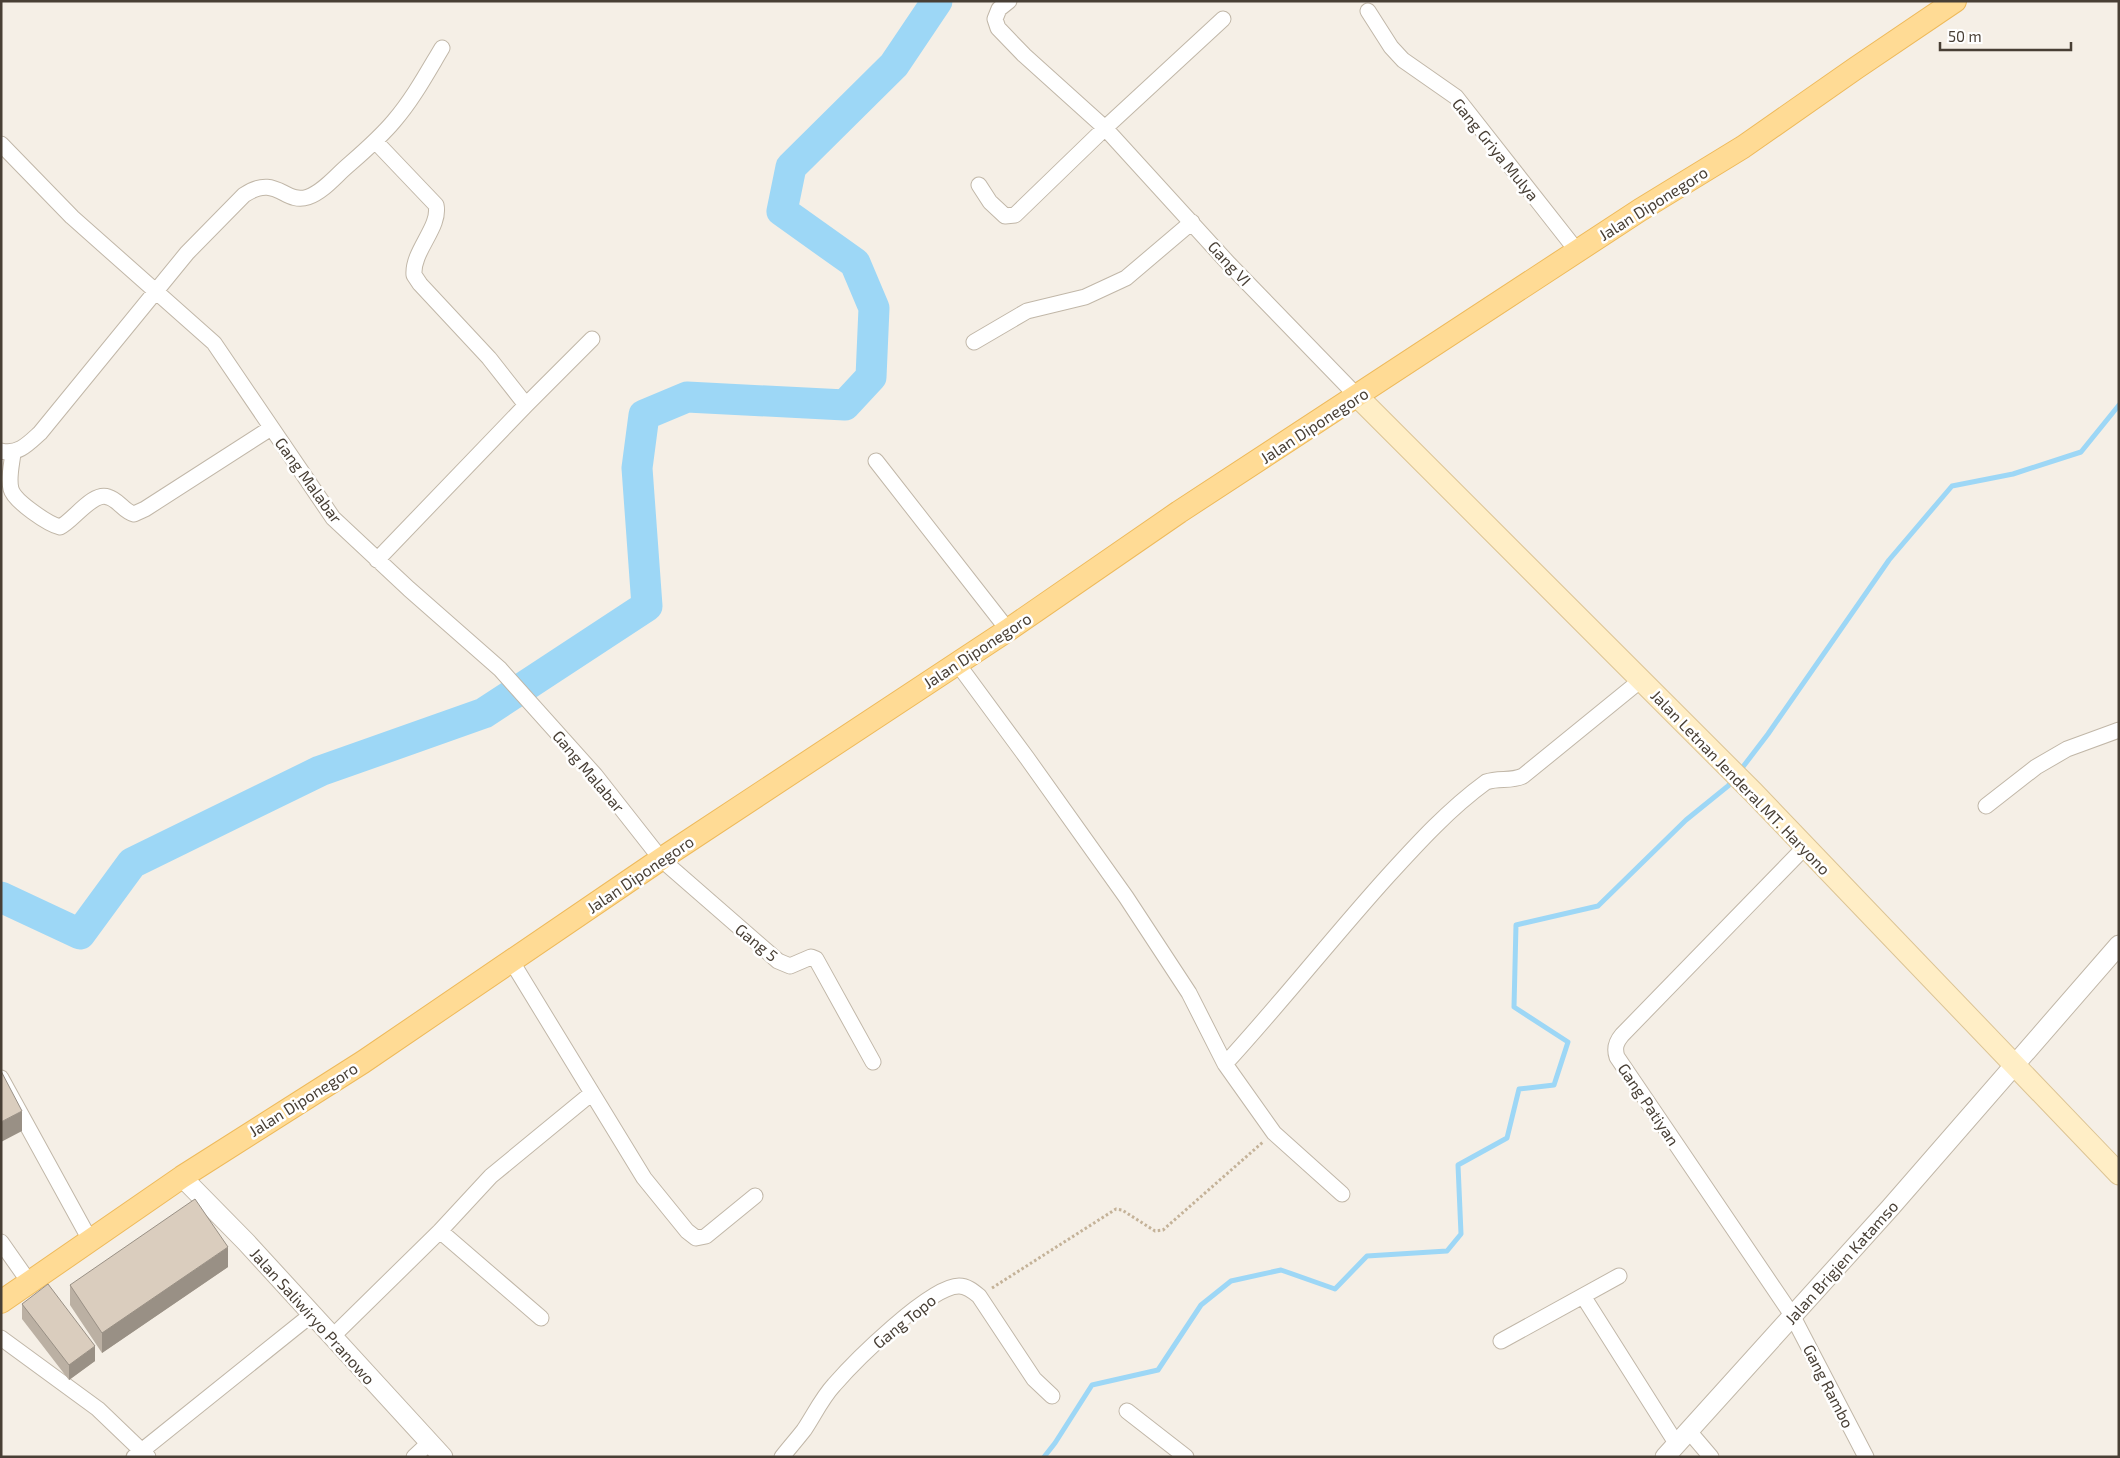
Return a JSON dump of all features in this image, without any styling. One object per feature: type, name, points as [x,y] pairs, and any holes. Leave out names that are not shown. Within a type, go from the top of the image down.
[{"type":"main road","name":"Jalan Diponegoro","points":[[1,1302],[182,1176],[363,1062],[661,859],[1008,630],[1179,512],[1358,397],[1577,251],[1743,147],[1955,1]]},
{"type":"main road","name":"Jalan Letnan Jenderal MT. Haryono","points":[[1358,397],[1753,792],[2119,1174]]},
{"type":"street","name":"Gang VI","points":[[1009,1],[999,9],[995,20],[998,28],[1024,55],[1105,128],[1229,264],[1358,397]]},
{"type":"street","name":"Gang Griya Mulya","points":[[1368,12],[1391,47],[1403,60],[1456,97],[1577,251]]},
{"type":"street","points":[[978,185],[990,202],[1005,216],[1015,215],[1105,128],[1223,19]]},
{"type":"street","points":[[271,428],[145,509],[134,514],[126,512],[112,498],[106,496],[97,498],[60,527],[51,525],[15,497],[10,484],[7,452],[23,448],[40,433],[155,290],[187,253],[244,195],[261,186],[268,186],[300,199],[311,196],[324,187],[375,141],[403,109],[442,48]]},
{"type":"street","points":[[375,141],[431,198],[437,208],[434,221],[416,262],[414,275],[420,284],[489,358],[526,405]]},
{"type":"street","name":"Gang Malabar","points":[[1,144],[72,217],[214,343],[333,518],[377,560],[500,669],[595,775],[661,859]]},
{"type":"street","points":[[974,342],[1027,311],[1085,297],[1126,278],[1192,222]]},
{"type":"street","points":[[377,560],[592,339]]},
{"type":"street","points":[[876,461],[1008,630]]},
{"type":"street","points":[[957,663],[1126,897],[1189,992],[1225,1064],[1274,1133],[1342,1194]]},
{"type":"street","points":[[1225,1064],[1267,1018],[1350,918],[1423,838],[1486,782],[1495,778],[1516,779],[1523,776],[1641,680]]},
{"type":"street","points":[[1986,806],[2036,767],[2067,749],[2119,730]]},
{"type":"street","name":"Gang Patiyan","points":[[1792,1315],[1617,1057],[1615,1051],[1622,1035],[1805,847]]},
{"type":"street","name":"Gang 5","points":[[661,859],[778,961],[790,966],[811,956],[816,959],[873,1062]]},
{"type":"street","name":"Jalan Brigjen Katamso","points":[[1676,1444],[1890,1208],[2119,945]]},
{"type":"street","points":[[512,962],[644,1178],[686,1231],[696,1238],[706,1236],[755,1196]]},
{"type":"street","points":[[1,1078],[90,1240]]},
{"type":"street","points":[[332,1337],[440,1231],[491,1176],[592,1093]]},
{"type":"street","name":"Jalan Saliwiryo Pranowo","points":[[182,1176],[246,1242],[443,1457]]},
{"type":"street","points":[[440,1231],[541,1318]]},
{"type":"street","points":[[1,1242],[29,1282]]},
{"type":"street","points":[[1501,1341],[1619,1276]]},
{"type":"street","name":"Gang Topo","points":[[782,1457],[832,1387],[893,1326],[917,1307],[952,1287],[966,1287],[978,1296]]},
{"type":"street","points":[[978,1296],[1034,1379],[1052,1396]]},
{"type":"street","points":[[1583,1296],[1676,1444],[1711,1457]]},
{"type":"street","points":[[1,1338],[98,1409],[142,1455],[311,1315]]},
{"type":"street","name":"Gang Rambo","points":[[1792,1315],[1866,1457]]},
{"type":"street","points":[[1127,1411],[1168,1451],[1186,1457]]},
{"type":"street","points":[[414,1457],[430,1442]]},
{"type":"path","points":[[978,1296],[1116,1210],[1122,1210],[1155,1231],[1163,1230],[1274,1133]]},
{"type":"building","points":[[1,1071],[22,1111],[1,1122]]},
{"type":"building","points":[[195,1199],[228,1247],[102,1333],[70,1285]]},
{"type":"building","points":[[48,1284],[95,1346],[69,1365],[22,1304]]},
{"type":"waterway","points":[[1,897],[80,934],[132,863],[320,771],[484,713],[647,606],[637,468],[644,415],[687,397],[845,405],[871,377],[874,308],[855,263],[782,211],[791,167],[894,65],[937,1]]},
{"type":"waterway","points":[[1739,772],[1768,734],[1889,560],[1952,486],[2013,474],[2081,452],[2119,405]]},
{"type":"waterway","points":[[1044,1457],[1092,1385],[1158,1370],[1201,1305],[1231,1281],[1281,1270],[1335,1289],[1367,1256],[1447,1251],[1461,1234],[1458,1165],[1507,1138],[1519,1089],[1554,1085],[1568,1042],[1514,1007],[1516,925],[1598,906],[1686,820],[1734,779]]}]
